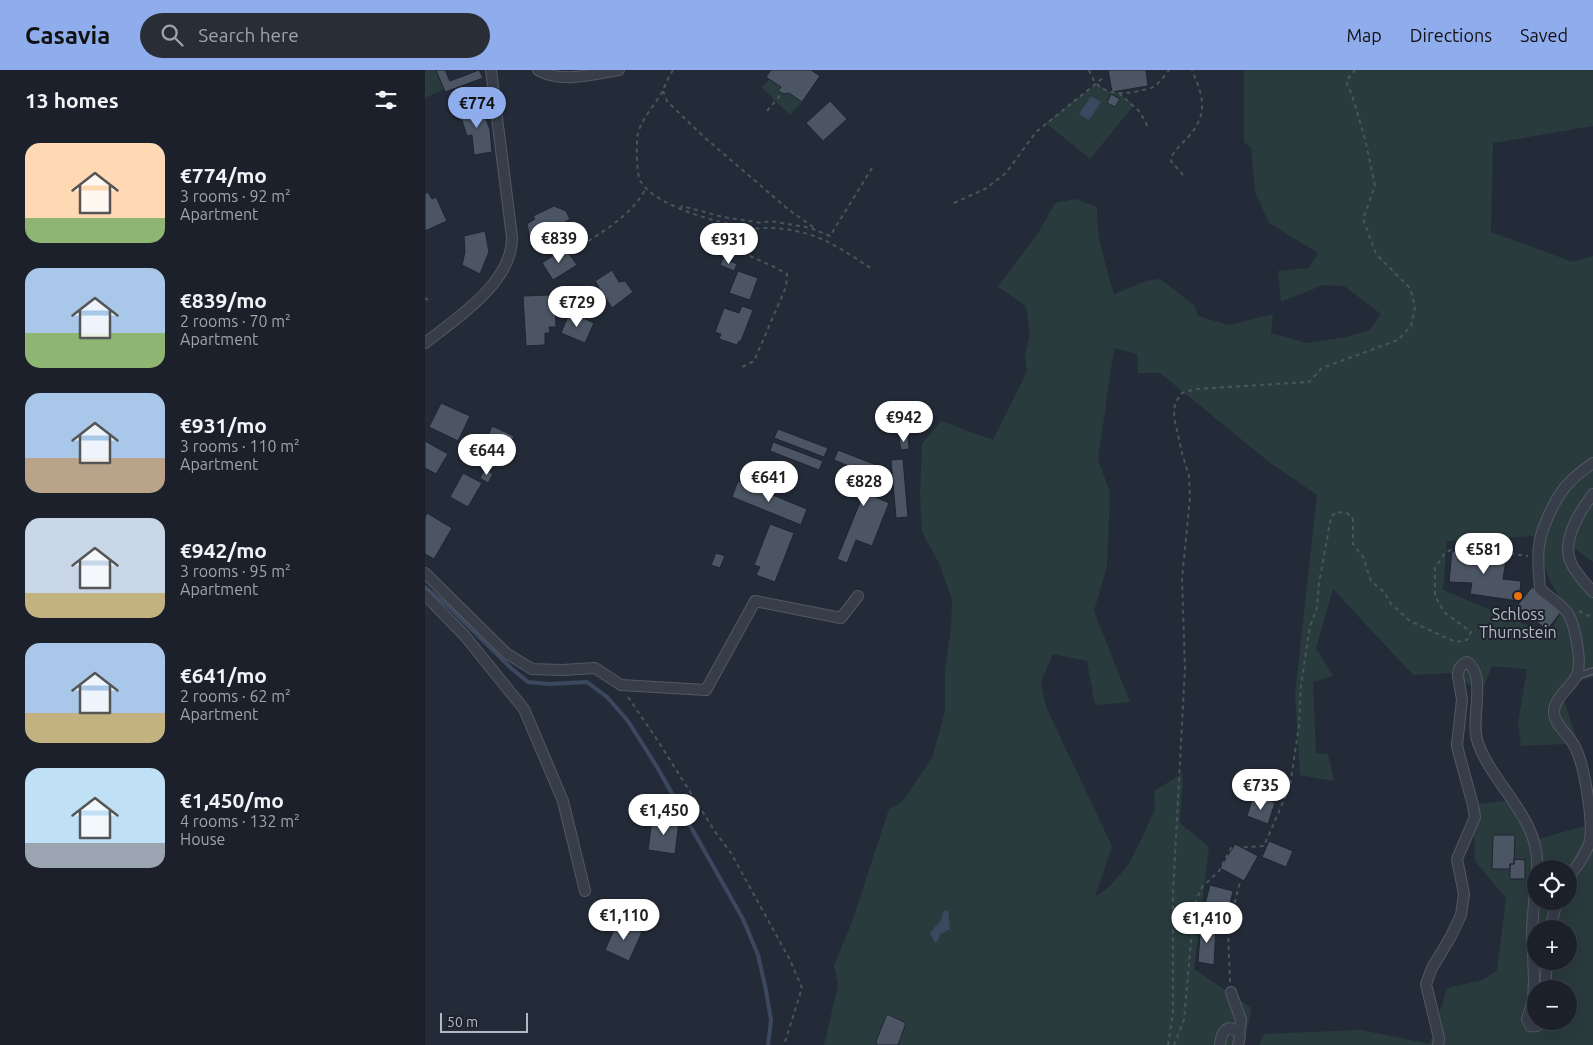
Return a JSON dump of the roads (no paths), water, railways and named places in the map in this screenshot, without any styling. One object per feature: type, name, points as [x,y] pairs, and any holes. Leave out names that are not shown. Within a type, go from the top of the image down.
[{"type":"street","points":[[425,343],[483,296],[507,264],[512,251],[512,237],[491,70]]},
{"type":"street","points":[[538,70],[553,76],[566,76],[619,70]]},
{"type":"street","points":[[1577,865],[1585,853],[1593,831],[1592,817],[1580,758],[1573,742],[1561,728],[1554,714],[1560,698],[1577,676],[1579,662],[1572,623],[1567,612],[1540,589],[1538,557],[1542,532],[1565,486],[1579,472],[1593,463]]},
{"type":"street","points":[[1593,494],[1576,522],[1568,550],[1572,565],[1593,592]]},
{"type":"street","points":[[425,573],[506,653],[532,668],[562,670],[595,668],[621,685],[706,690],[755,602],[841,618],[858,596]]},
{"type":"street","points":[[425,595],[465,636],[524,709],[563,801],[585,891]]},
{"type":"street","points":[[1439,1045],[1426,984],[1432,968],[1461,915],[1464,894],[1457,859],[1475,817],[1472,798],[1457,745],[1462,700],[1458,676],[1459,669],[1467,662],[1472,665],[1477,676],[1475,719],[1477,742],[1530,829],[1535,840],[1538,860]]},
{"type":"street","points":[[1533,910],[1532,928],[1534,980]]},
{"type":"street","points":[[1231,992],[1241,1020],[1238,1045]]},
{"type":"street","points":[[1220,1045],[1221,1035],[1225,1030],[1229,1028],[1239,1032]]},
{"type":"lane","points":[[1577,676],[1593,671]]},
{"type":"water","points":[[1091,96],[1101,102],[1089,120],[1079,114]]},
{"type":"water","points":[[948,910],[950,929],[940,934],[939,939],[935,943],[930,933],[941,920],[944,911]]},
{"type":"waterway","points":[[425,587],[447,605],[511,668],[528,682],[549,684],[587,682],[607,697],[628,721],[657,767],[743,919],[758,955],[766,990],[771,1020],[768,1045]]},
{"type":"place","name":"Schloss Thurnstein","points":[[1518,596]]}]
